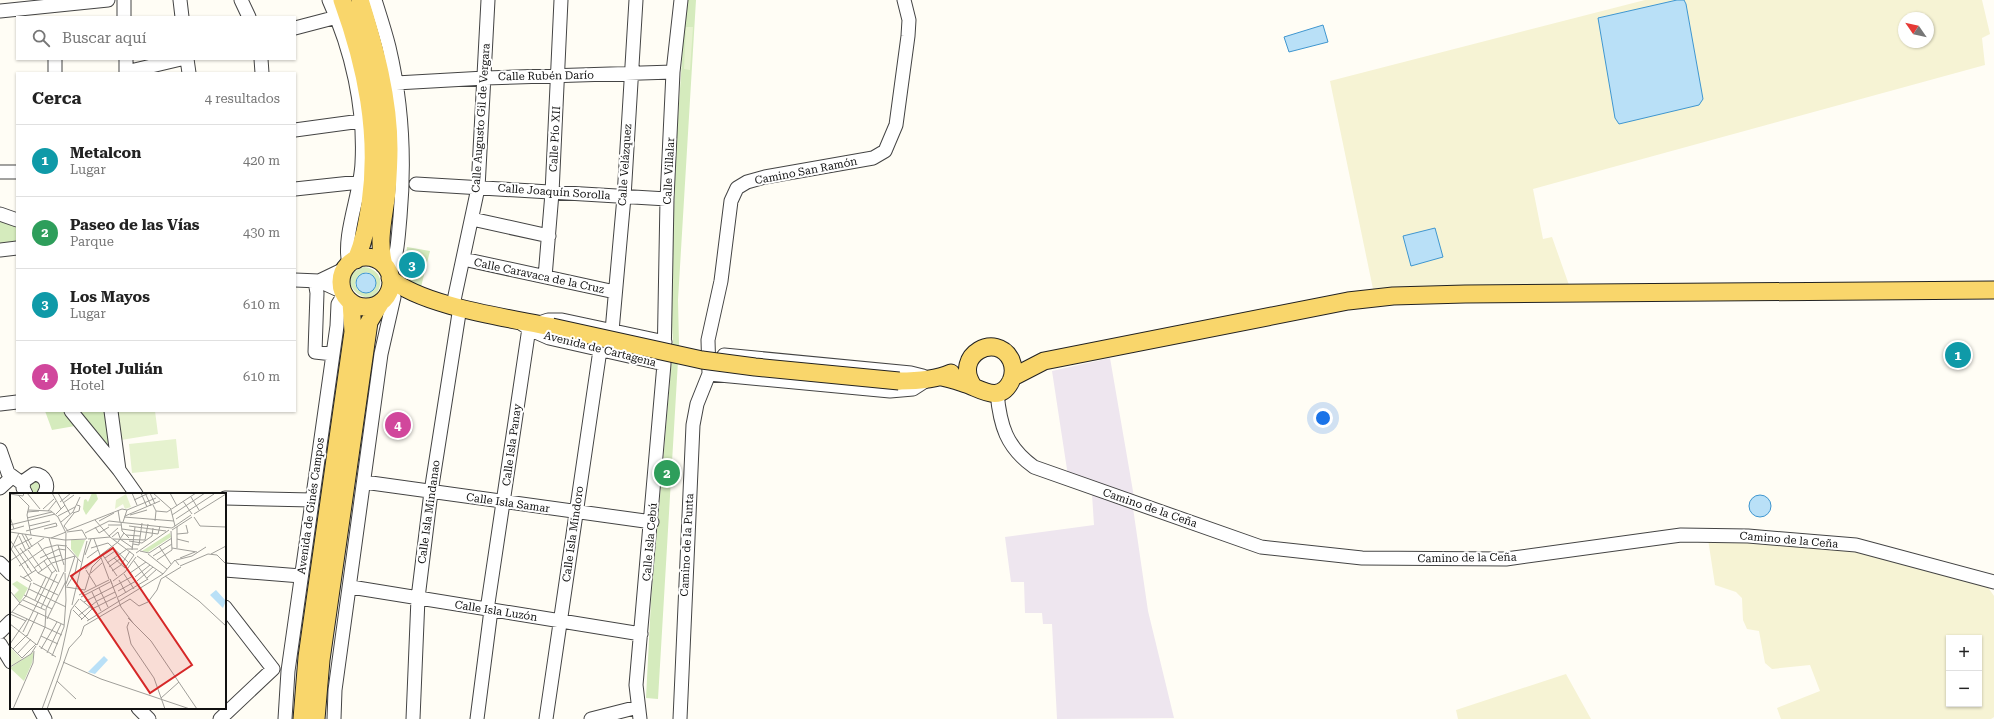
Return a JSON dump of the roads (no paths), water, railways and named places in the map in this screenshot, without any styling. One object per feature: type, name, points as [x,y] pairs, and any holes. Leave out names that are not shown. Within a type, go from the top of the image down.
[{"type":"main road","points":[[342,0],[363,66],[373,131],[373,182],[365,235],[341,279],[346,296],[366,307],[386,300],[420,295]]},
{"type":"main road","points":[[316,719],[321,657],[369,322],[386,300],[390,290],[388,272],[380,253],[380,240],[387,192],[389,149],[388,124],[376,54],[360,0]]},
{"type":"main road","points":[[350,264],[370,258],[408,290],[420,295]]},
{"type":"main road","points":[[1013,377],[1044,361],[1275,315],[1378,297],[1465,294],[1994,290]]},
{"type":"main road","name":"Avenida de Cartagena","points":[[420,295],[456,306],[533,325]]},
{"type":"main road","name":"Avenida de Ginés Campos","points":[[302,719],[308,650],[353,332],[346,296]]},
{"type":"main road","points":[[533,325],[702,360],[755,367],[899,381],[936,378],[967,366]]},
{"type":"main road","points":[[936,378],[973,386],[984,393],[997,393],[1009,384],[1013,377],[1013,363],[1010,357],[1000,349],[987,347],[974,353],[967,366],[967,373],[973,386]]},
{"type":"main road","points":[[1010,357],[1044,361]]},
{"type":"street","points":[[0,11],[60,7],[108,0]]},
{"type":"street","points":[[124,0],[124,16]]},
{"type":"street","points":[[180,0],[182,16]]},
{"type":"street","points":[[241,0],[249,16]]},
{"type":"street","points":[[317,281],[350,264],[347,258],[348,241],[360,182],[362,163],[361,121],[353,68],[337,16],[329,0]]},
{"type":"street","points":[[375,0],[389,47],[396,83],[402,138],[403,183],[397,253],[388,272]]},
{"type":"street","name":"Calle Augusto Gil de Vergara","points":[[456,306],[463,259],[478,188],[488,0]]},
{"type":"street","name":"Calle Pío XII","points":[[546,277],[552,193],[561,0]]},
{"type":"street","name":"Calle Velázquez","points":[[612,331],[624,197],[636,0]]},
{"type":"street","name":"Calle Villalar","points":[[664,364],[667,199],[673,72],[681,0]]},
{"type":"street","name":"Camino San Ramón","points":[[709,374],[707,352],[721,281],[731,201],[737,188],[747,182],[765,177],[873,158],[885,151],[896,125],[908,36],[909,20],[904,0]]},
{"type":"street","points":[[296,28],[337,16]]},
{"type":"street","points":[[55,60],[55,72]]},
{"type":"street","points":[[126,60],[126,72]]},
{"type":"street","points":[[130,72],[177,60]]},
{"type":"street","points":[[187,60],[189,72]]},
{"type":"street","points":[[261,60],[262,72]]},
{"type":"street","name":"Calle Rubén Darío","points":[[396,83],[485,78],[673,72]]},
{"type":"street","points":[[296,130],[361,121]]},
{"type":"street","points":[[0,172],[16,172]]},
{"type":"street","points":[[296,190],[360,182]]},
{"type":"street","name":"Calle Joaquín Sorolla","points":[[416,184],[667,199]]},
{"type":"street","points":[[0,214],[16,220]]},
{"type":"street","points":[[472,219],[549,236]]},
{"type":"street","points":[[0,250],[16,248]]},
{"type":"street","name":"Calle Caravaca de la Cruz","points":[[463,259],[615,292]]},
{"type":"street","points":[[296,280],[317,281],[346,296]]},
{"type":"street","points":[[317,281],[315,352],[333,354]]},
{"type":"street","name":"Avenida de Ginés Campos","points":[[285,719],[288,671],[333,354],[338,304],[346,296]]},
{"type":"street","points":[[334,719],[335,690],[351,587],[381,354],[386,300]]},
{"type":"street","name":"Calle Isla Mindanao","points":[[413,719],[418,598],[456,306]]},
{"type":"street","name":"Avenida de Cartagena","points":[[533,325],[548,320],[562,320],[665,342]]},
{"type":"street","name":"Avenida de Cartagena","points":[[533,325],[549,338],[664,364]]},
{"type":"street","name":"Calle Isla Panay","points":[[477,719],[503,502],[533,325]]},
{"type":"street","name":"Calle Isla Mindoro","points":[[546,719],[600,350]]},
{"type":"street","points":[[707,352],[911,373],[936,378]]},
{"type":"street","name":"Calle Isla Cebú","points":[[639,713],[636,685],[652,522],[664,364]]},
{"type":"street","points":[[709,374],[890,391],[913,389],[936,378]]},
{"type":"street","name":"Camino de la Punta","points":[[680,719],[693,425],[697,404],[709,374]]},
{"type":"street","name":"Camino de la Ceña","points":[[997,393],[1000,416],[1011,445],[1021,458],[1034,467],[1261,547],[1362,558],[1506,559],[1681,534],[1748,536],[1856,545],[1994,582]]},
{"type":"street","points":[[0,404],[16,402]]},
{"type":"street","points":[[72,412],[119,470],[135,493]]},
{"type":"street","points":[[111,412],[119,470]]},
{"type":"street","points":[[0,450],[8,473],[25,489],[30,475],[38,474],[46,482],[47,486],[45,493]]},
{"type":"street","points":[[0,488],[12,476]]},
{"type":"street","name":"Calle Isla Samar","points":[[364,482],[652,522]]},
{"type":"street","points":[[226,498],[312,500]]},
{"type":"street","points":[[0,563],[10,573]]},
{"type":"street","points":[[226,570],[301,576]]},
{"type":"street","name":"Calle Isla Luzón","points":[[351,587],[641,634]]},
{"type":"street","points":[[226,608],[273,669],[288,671]]},
{"type":"street","points":[[0,632],[10,622]]},
{"type":"street","points":[[0,644],[10,660]]},
{"type":"street","points":[[225,713],[273,669]]},
{"type":"street","points":[[40,709],[45,719]]},
{"type":"street","points":[[139,709],[149,719]]},
{"type":"street","points":[[591,719],[639,713]]},
{"type":"water","points":[[1677,0],[1684,0],[1686,4],[1703,99],[1699,105],[1619,124],[1615,118],[1598,18]]},
{"type":"water","points":[[1323,25],[1328,42],[1289,52],[1284,37]]},
{"type":"water","points":[[1435,228],[1443,257],[1411,266],[1403,236]]},
{"type":"water","points":[[362,273],[370,273],[376,279],[376,287],[370,293],[362,293],[356,287],[356,279]]},
{"type":"water","points":[[1760,495],[1768,498],[1771,506],[1768,514],[1760,517],[1752,514],[1749,506],[1752,498]]},
{"type":"place","name":"Los Mayos","points":[[412,265]]},
{"type":"place","name":"Metalcon","points":[[1958,355]]},
{"type":"place","name":"Hotel Julián","points":[[398,425]]},
{"type":"place","name":"Paseo de las Vías","points":[[667,473]]}]
